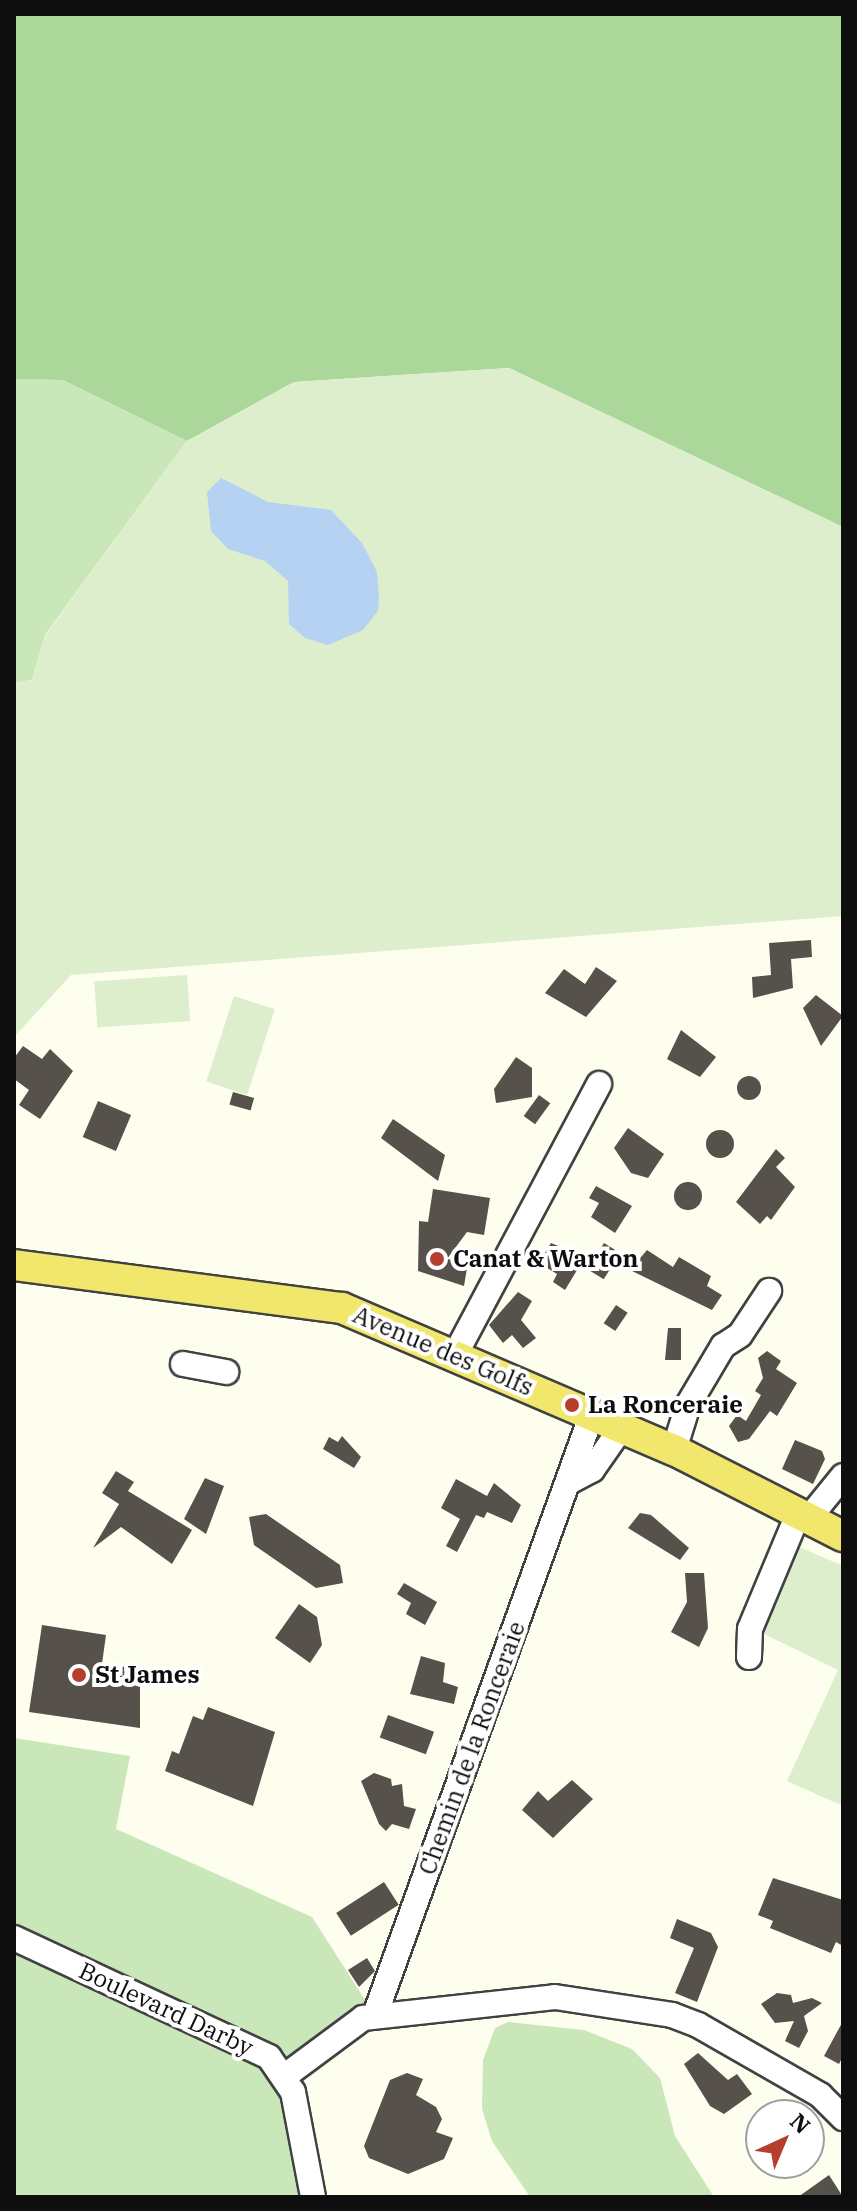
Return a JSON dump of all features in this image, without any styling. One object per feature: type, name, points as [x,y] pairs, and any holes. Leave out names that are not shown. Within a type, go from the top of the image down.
[{"type":"main road","name":"Avenue des Golfs","points":[[14,1265],[293,1298],[342,1308],[674,1450],[843,1536]]},
{"type":"street","points":[[455,1355],[599,1084]]},
{"type":"street","points":[[674,1450],[687,1421],[702,1413],[737,1353],[740,1335],[769,1291]]},
{"type":"street","points":[[183,1364],[226,1372]]},
{"type":"street","name":"Chemin de la Ronceraie","points":[[375,2015],[571,1481],[592,1414]]},
{"type":"street","points":[[571,1481],[592,1470],[622,1427]]},
{"type":"street","points":[[749,1657],[750,1629],[804,1515],[843,1476]]},
{"type":"street","name":"Boulevard Darby","points":[[14,1938],[269,2057],[285,2076]]},
{"type":"street","points":[[313,2197],[285,2076],[350,2025],[375,2015],[555,1997],[672,2015],[820,2095],[843,2118]]},
{"type":"green space","points":[[14,14],[843,14],[843,527],[509,368],[294,382],[187,441],[63,380],[14,379]]},
{"type":"green space","points":[[509,368],[843,527],[843,916],[71,975],[14,1037],[14,683],[32,680],[45,636],[187,441],[294,382]]},
{"type":"green space","points":[[14,379],[63,380],[187,441],[45,635],[32,680],[14,683]]},
{"type":"green space","points":[[187,975],[190,1021],[97,1027],[94,981]]},
{"type":"green space","points":[[234,996],[275,1009],[247,1095],[206,1082]]},
{"type":"green space","points":[[795,1545],[843,1566],[843,1806],[787,1781],[838,1670],[758,1631]]},
{"type":"green space","points":[[14,1738],[130,1756],[116,1829],[312,1917],[367,2003],[282,2090],[302,2197],[14,2197]]},
{"type":"green space","points":[[508,2022],[584,2030],[632,2049],[660,2078],[675,2136],[714,2197],[530,2197],[492,2141],[482,2109],[483,2060],[495,2028]]},
{"type":"water","points":[[221,478],[268,502],[331,510],[362,543],[377,572],[379,596],[378,611],[363,630],[328,645],[305,638],[289,624],[288,581],[265,561],[228,549],[211,531],[207,492]]},
{"type":"building","points":[[811,940],[812,957],[791,959],[793,988],[753,998],[752,977],[771,975],[769,943]]},
{"type":"building","points":[[596,967],[617,981],[586,1017],[545,993],[564,969],[585,984]]},
{"type":"building","points":[[816,995],[843,1016],[821,1046],[803,1008]]},
{"type":"building","points":[[681,1030],[716,1057],[700,1077],[667,1059]]},
{"type":"building","points":[[23,1046],[42,1059],[50,1049],[73,1071],[40,1119],[19,1105],[29,1090],[14,1079],[14,1058]]},
{"type":"building","points":[[516,1057],[532,1068],[532,1097],[496,1103],[494,1089]]},
{"type":"building","points":[[749,1076],[760,1083],[761,1088],[754,1099],[749,1100],[738,1093],[737,1088],[744,1077]]},
{"type":"building","points":[[233,1092],[254,1098],[251,1111],[229,1104]]},
{"type":"building","points":[[539,1095],[550,1103],[535,1124],[524,1116]]},
{"type":"building","points":[[98,1101],[131,1115],[116,1151],[83,1137]]},
{"type":"building","points":[[393,1119],[445,1155],[438,1181],[381,1138]]},
{"type":"building","points":[[628,1128],[664,1154],[648,1178],[631,1173],[614,1148]]},
{"type":"building","points":[[720,1130],[730,1134],[734,1144],[730,1154],[720,1158],[710,1154],[706,1144],[710,1134]]},
{"type":"building","points":[[776,1149],[785,1158],[776,1167],[795,1187],[771,1220],[767,1216],[760,1224],[736,1202]]},
{"type":"building","points":[[688,1182],[698,1186],[702,1196],[698,1206],[688,1210],[678,1206],[674,1196],[678,1186]]},
{"type":"building","points":[[596,1186],[632,1206],[615,1233],[591,1217],[599,1203],[589,1198]]},
{"type":"building","points":[[433,1189],[490,1198],[484,1235],[467,1232],[447,1259],[468,1262],[464,1286],[418,1271],[419,1221],[428,1222]]},
{"type":"building","points":[[551,1243],[585,1257],[565,1290],[553,1282],[557,1274],[539,1263]]},
{"type":"building","points":[[604,1243],[620,1253],[604,1279],[588,1269]]},
{"type":"building","points":[[647,1250],[673,1267],[679,1257],[711,1276],[707,1286],[722,1295],[712,1310],[630,1270]]},
{"type":"building","points":[[518,1292],[532,1301],[521,1320],[536,1338],[523,1348],[512,1335],[503,1343],[489,1325]]},
{"type":"building","points":[[616,1305],[628,1313],[615,1331],[604,1323]]},
{"type":"building","points":[[668,1328],[681,1328],[681,1360],[665,1360]]},
{"type":"building","points":[[767,1351],[781,1361],[776,1369],[797,1383],[777,1416],[770,1411],[749,1439],[738,1442],[729,1426],[737,1415],[746,1421],[761,1395],[755,1391],[763,1378],[758,1358]]},
{"type":"building","points":[[342,1436],[361,1457],[354,1468],[323,1449],[329,1437],[338,1442]]},
{"type":"building","points":[[795,1440],[822,1451],[825,1459],[813,1484],[782,1469]]},
{"type":"building","points":[[116,1471],[134,1482],[128,1491],[192,1530],[172,1564],[121,1527],[93,1548],[119,1504],[102,1493]]},
{"type":"building","points":[[205,1478],[224,1486],[206,1534],[184,1519]]},
{"type":"building","points":[[456,1479],[487,1496],[494,1483],[521,1505],[512,1523],[487,1512],[484,1518],[476,1515],[457,1552],[446,1546],[460,1519],[441,1508]]},
{"type":"building","points":[[640,1513],[651,1515],[689,1548],[680,1560],[628,1528]]},
{"type":"building","points":[[266,1514],[340,1565],[343,1583],[316,1588],[254,1545],[249,1517]]},
{"type":"building","points":[[685,1573],[704,1573],[708,1628],[699,1647],[671,1632],[687,1602]]},
{"type":"building","points":[[404,1583],[437,1602],[425,1625],[406,1614],[411,1603],[397,1594]]},
{"type":"building","points":[[299,1604],[317,1617],[322,1645],[310,1663],[275,1638]]},
{"type":"building","name":"St James","points":[[42,1625],[106,1635],[102,1664],[125,1667],[123,1684],[140,1686],[140,1728],[29,1712]]},
{"type":"building","points":[[421,1656],[445,1663],[443,1682],[458,1687],[454,1704],[410,1694]]},
{"type":"building","points":[[208,1707],[275,1732],[253,1806],[165,1771],[172,1751],[179,1754],[193,1716],[203,1720]]},
{"type":"building","points":[[388,1715],[434,1732],[426,1754],[380,1738]]},
{"type":"building","points":[[374,1773],[391,1779],[392,1786],[402,1784],[404,1806],[416,1809],[409,1829],[392,1824],[386,1831],[379,1824],[361,1781]]},
{"type":"building","points":[[572,1780],[593,1799],[553,1838],[522,1810],[538,1791],[548,1801]]},
{"type":"building","points":[[773,1878],[843,1900],[843,1946],[836,1942],[831,1953],[770,1928],[773,1921],[758,1915]]},
{"type":"building","points":[[384,1882],[399,1905],[351,1936],[336,1913]]},
{"type":"building","points":[[677,1919],[711,1933],[718,1947],[697,2002],[675,1993],[694,1948],[670,1938]]},
{"type":"building","points":[[367,1958],[375,1971],[359,1987],[348,1970]]},
{"type":"building","points":[[777,1993],[791,1995],[793,2003],[812,1998],[822,2003],[804,2016],[808,2031],[799,2048],[785,2041],[794,2021],[775,2023],[761,2004]]},
{"type":"building","points":[[843,2021],[843,2056],[839,2064],[824,2056]]},
{"type":"building","points":[[698,2053],[728,2080],[737,2074],[752,2094],[724,2114],[710,2106],[684,2064]]},
{"type":"building","points":[[407,2073],[423,2079],[416,2095],[436,2107],[442,2119],[436,2132],[453,2138],[444,2159],[408,2174],[369,2158],[364,2146],[390,2080]]},
{"type":"building","points":[[829,2175],[843,2197],[798,2197],[825,2179]]},
{"type":"place","name":"Canat & Warton","points":[[437,1259]]},
{"type":"place","name":"La Ronceraie","points":[[572,1405]]},
{"type":"place","name":"St James","points":[[79,1675]]}]
